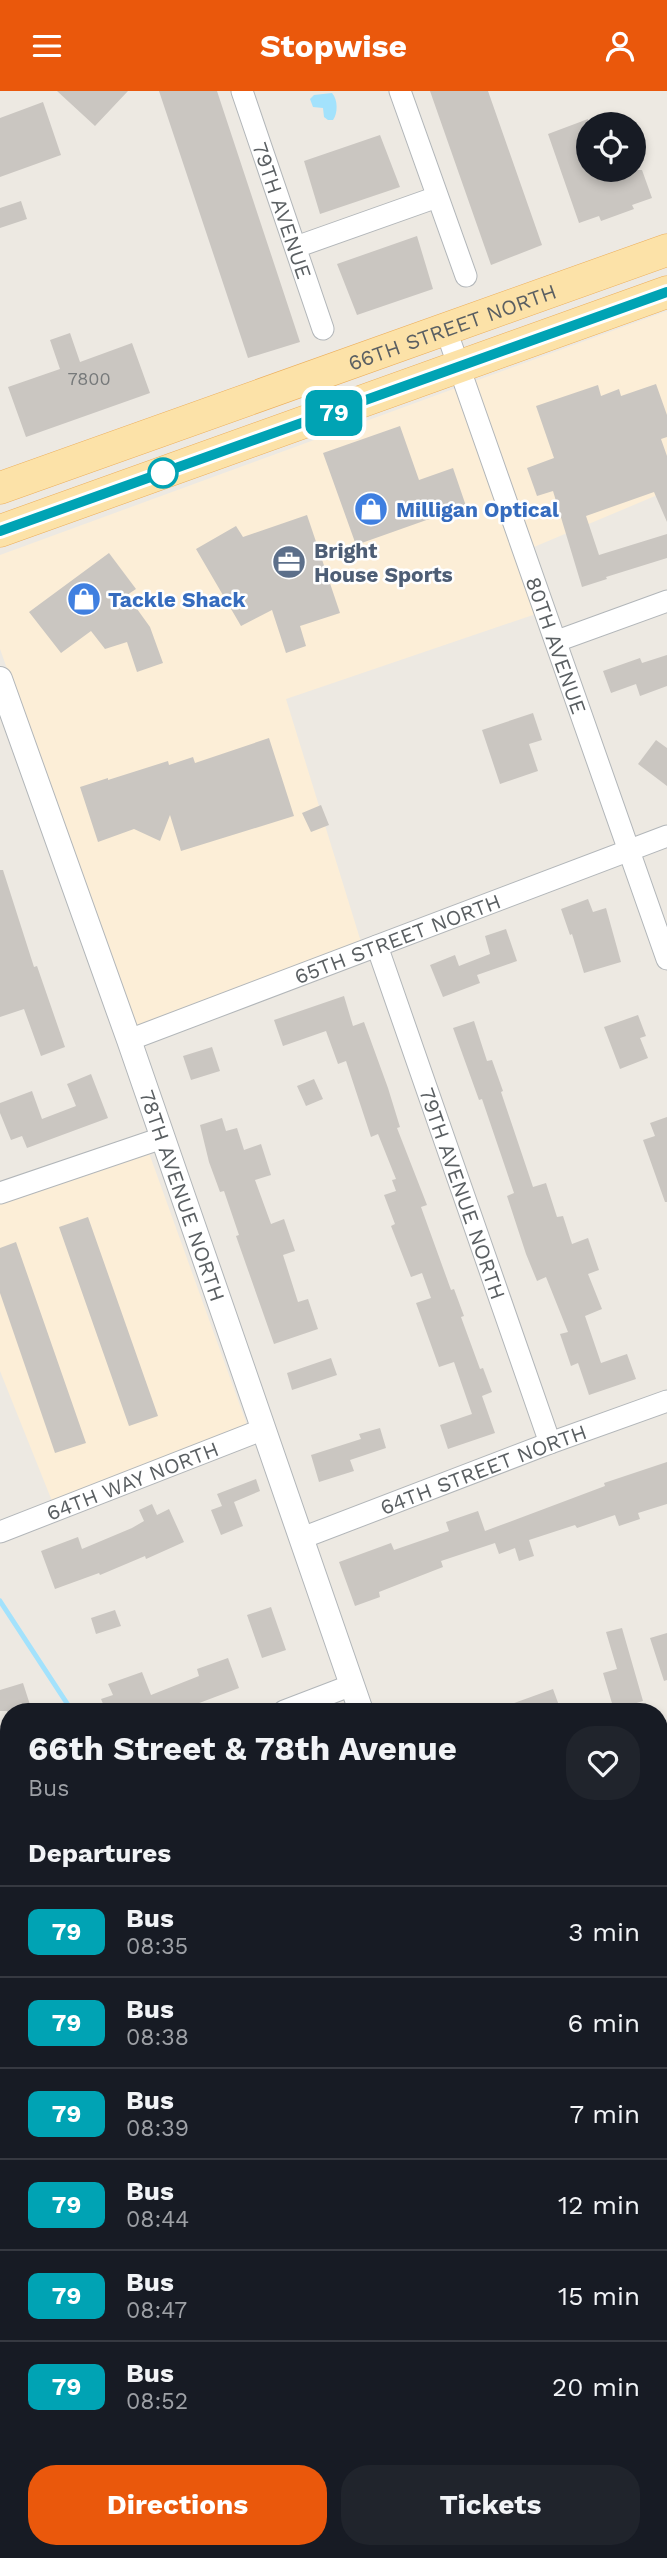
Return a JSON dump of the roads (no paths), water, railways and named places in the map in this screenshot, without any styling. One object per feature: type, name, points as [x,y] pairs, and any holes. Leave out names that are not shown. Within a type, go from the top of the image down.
[{"type":"main road","name":"66TH STREET NORTH","points":[[0,488],[667,250]]},
{"type":"main road","name":"66TH STREET NORTH","points":[[0,531],[667,292]]},
{"type":"street","name":"79TH AVENUE","points":[[242,91],[323,329]]},
{"type":"street","points":[[400,91],[466,276]]},
{"type":"street","points":[[296,247],[437,197]]},
{"type":"street","name":"80TH AVENUE","points":[[446,330],[667,959]]},
{"type":"street","points":[[557,641],[667,601]]},
{"type":"street","name":"78TH AVENUE NORTH","points":[[0,680],[129,1040],[358,1703]]},
{"type":"street","name":"65TH STREET NORTH","points":[[129,1040],[667,836]]},
{"type":"street","name":"79TH AVENUE NORTH","points":[[377,946],[550,1443]]},
{"type":"street","points":[[0,1193],[162,1138]]},
{"type":"street","name":"64TH STREET NORTH","points":[[302,1538],[667,1401]]},
{"type":"street","name":"64TH WAY NORTH","points":[[0,1532],[264,1429]]},
{"type":"street","points":[[305,1703],[352,1685]]},
{"type":"water","points":[[332,93],[336,103],[335,117],[328,120],[324,117],[323,108],[313,107],[310,99],[314,95]]},
{"type":"waterway","points":[[0,1601],[67,1703]]},
{"type":"place","name":"Milligan Optical","points":[[371,509]]},
{"type":"place","name":"Bright House Sports","points":[[289,562]]},
{"type":"place","name":"Tackle Shack","points":[[84,599]]}]
